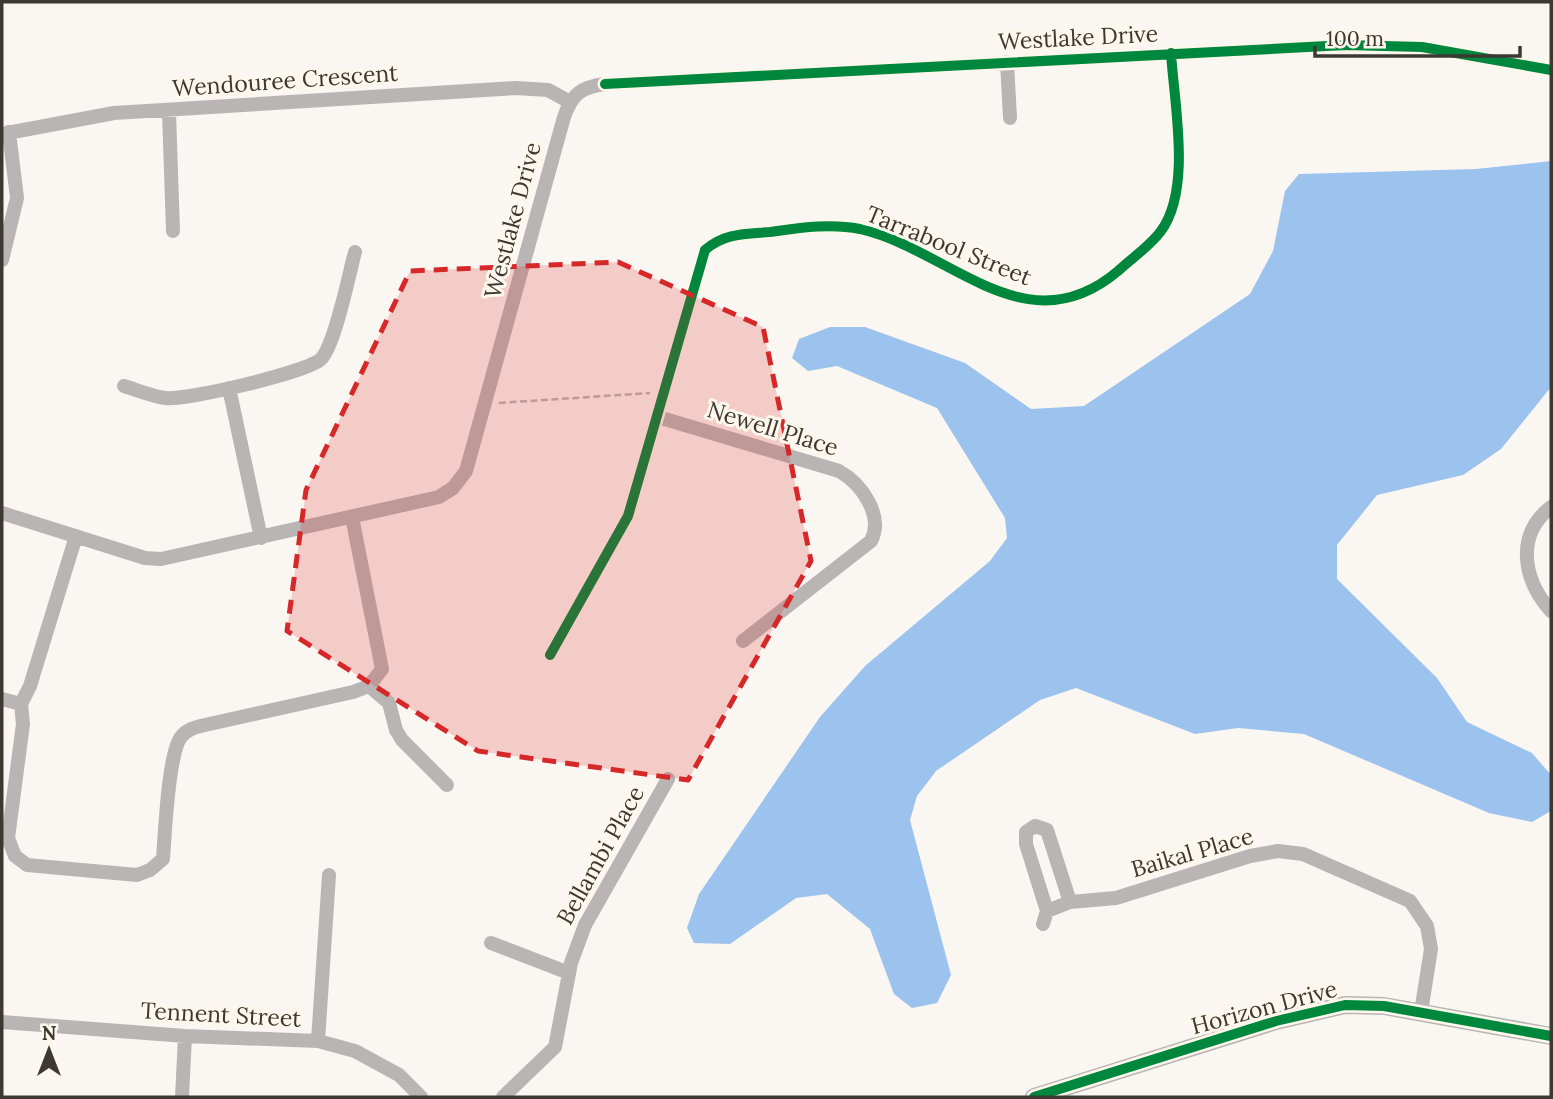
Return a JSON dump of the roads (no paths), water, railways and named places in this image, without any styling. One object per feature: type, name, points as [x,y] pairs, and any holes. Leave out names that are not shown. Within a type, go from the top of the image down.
[{"type":"street","name":"Westlake Drive","points":[[2,513],[145,558],[161,559],[439,497],[453,488],[466,471],[564,117],[570,102],[583,88],[605,84],[1171,53],[1390,44],[1422,47],[1551,70]]},
{"type":"street","name":"Tarrabool Street","points":[[550,655],[628,516],[705,250],[724,236],[825,226],[859,229],[887,237],[1016,298],[1053,301],[1072,299],[1099,285],[1160,232],[1172,207],[1177,187],[1177,152],[1171,53]]},
{"type":"street","points":[[1007,62],[1010,118]]},
{"type":"street","name":"Wendouree Crescent","points":[[5,133],[114,113],[169,112],[228,105],[516,88],[548,90],[570,102]]},
{"type":"street","points":[[169,112],[173,230]]},
{"type":"street","points":[[2,260],[17,198],[5,133]]},
{"type":"street","points":[[124,386],[168,399],[229,388],[310,367],[323,358],[331,339],[355,252]]},
{"type":"street","points":[[229,388],[261,538]]},
{"type":"street","name":"Newell Place","points":[[658,417],[839,471],[850,477],[875,513],[877,529],[871,541],[743,641]]},
{"type":"street","points":[[1551,507],[1538,518],[1525,552],[1531,581],[1551,611]]},
{"type":"street","points":[[76,536],[30,686],[21,704],[23,724],[6,851],[27,864],[126,876],[145,873],[163,859],[173,761],[181,736],[191,729],[353,692],[369,685],[382,670],[352,517]]},
{"type":"street","points":[[369,685],[390,703],[396,730],[402,740],[447,785]]},
{"type":"street","points":[[2,699],[21,704]]},
{"type":"street","name":"Bellambi Place","points":[[503,1097],[555,1047],[569,973],[585,925],[668,779]]},
{"type":"street","name":"Baikal Place","points":[[1070,902],[1047,830],[1035,826],[1026,832],[1027,844],[1045,918],[1070,902],[1116,898],[1250,856],[1278,851],[1303,854],[1410,901],[1427,926],[1432,949],[1420,1012]]},
{"type":"street","points":[[318,1041],[329,875]]},
{"type":"street","points":[[491,943],[569,973]]},
{"type":"street","name":"Horizon Drive","points":[[1034,1097],[1314,1010],[1365,1004],[1551,1035]]},
{"type":"street","name":"Tennent Street","points":[[2,1021],[185,1036],[318,1041],[355,1051],[399,1075],[421,1097]]},
{"type":"street","points":[[182,1097],[185,1036]]},
{"type":"water","points":[[1551,161],[1551,387],[1501,449],[1463,475],[1377,495],[1337,545],[1337,579],[1437,678],[1467,722],[1532,753],[1551,775],[1551,811],[1532,822],[1489,813],[1304,734],[1238,728],[1195,734],[1076,688],[1040,700],[936,771],[917,796],[910,820],[951,975],[937,1003],[912,1008],[894,994],[870,929],[827,894],[796,898],[730,944],[694,943],[687,928],[699,894],[820,717],[865,666],[990,561],[1007,538],[1005,518],[937,408],[837,366],[808,371],[792,358],[799,339],[830,327],[865,327],[965,363],[1031,409],[1084,406],[1250,294],[1273,251],[1285,191],[1299,174],[1476,169]]}]
